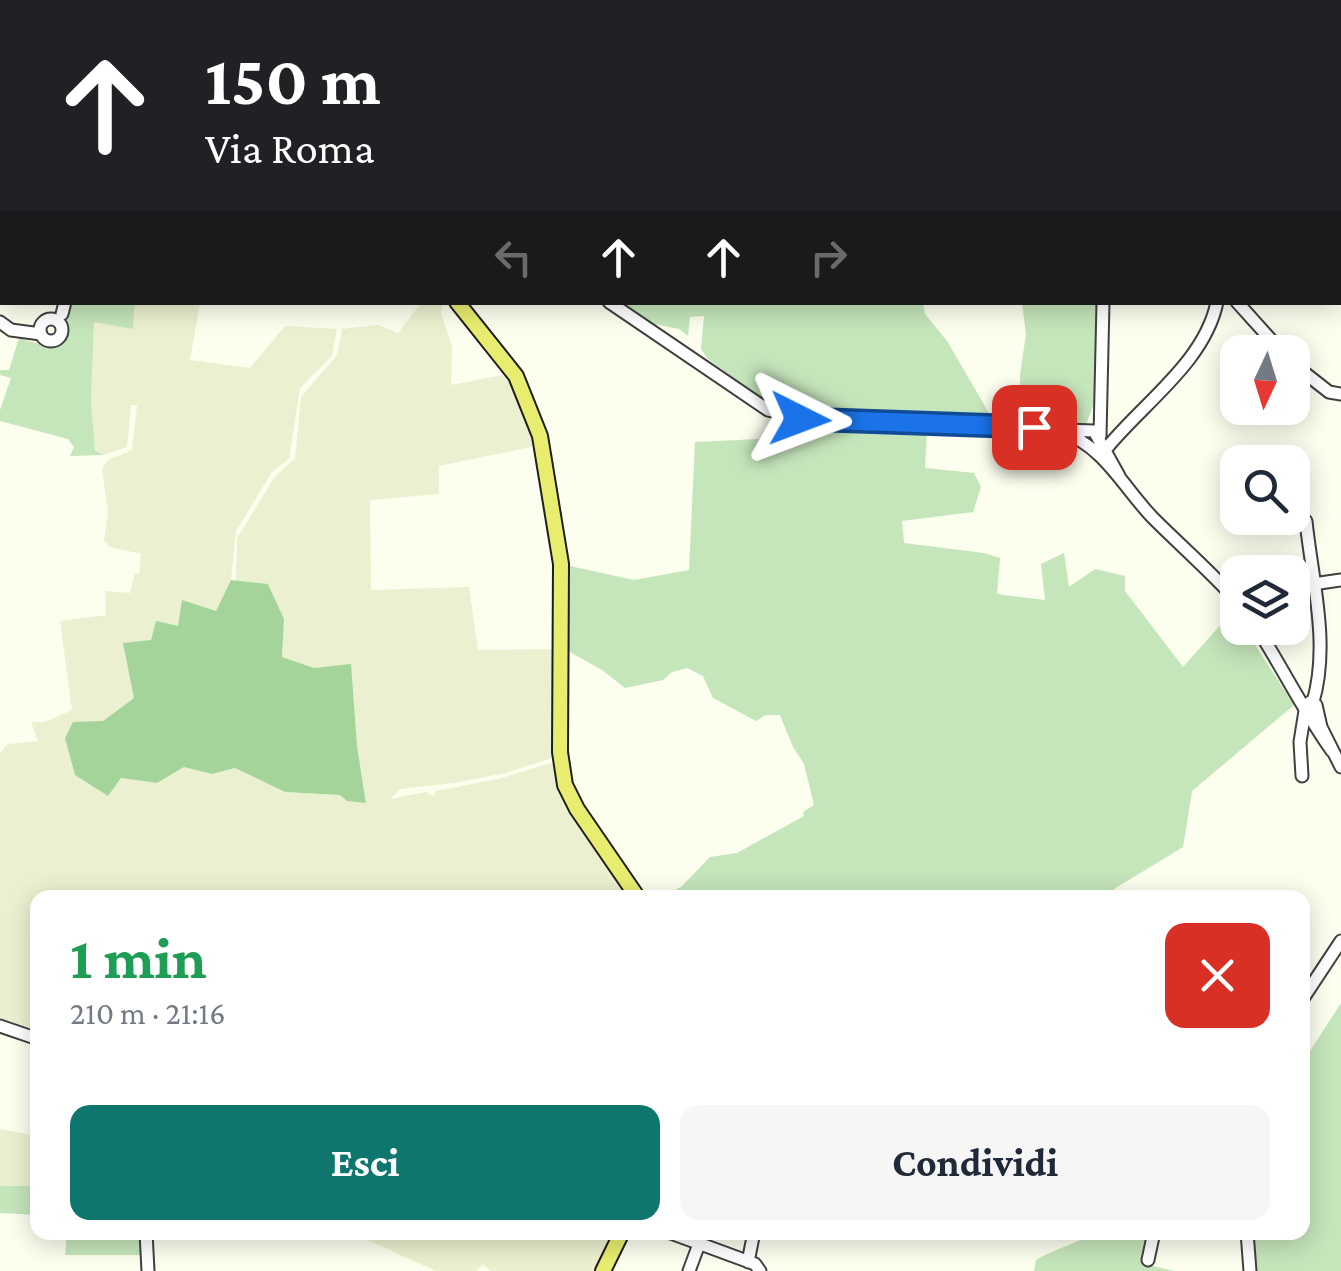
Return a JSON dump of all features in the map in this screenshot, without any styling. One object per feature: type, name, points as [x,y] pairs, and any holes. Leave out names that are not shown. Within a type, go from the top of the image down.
[{"type":"main road","points":[[459,305],[516,376],[540,436],[561,564],[560,752],[565,785],[577,810],[632,890]]},
{"type":"main road","points":[[603,1271],[618,1240]]},
{"type":"street","points":[[613,305],[751,400],[787,416],[819,421],[1034,427],[1093,438],[1119,476]]},
{"type":"street","points":[[1104,305],[1102,384],[1093,438],[1151,516],[1220,584]]},
{"type":"street","points":[[1093,438],[1190,357],[1211,323],[1216,305]]},
{"type":"street","points":[[1240,305],[1267,335]]},
{"type":"street","points":[[0,322],[11,330],[41,334]]},
{"type":"street","points":[[1310,377],[1330,392],[1341,394]]},
{"type":"street","points":[[1302,776],[1300,742],[1321,641],[1308,535]]},
{"type":"street","points":[[1313,584],[1341,580]]},
{"type":"street","points":[[1268,645],[1308,706],[1341,768]]},
{"type":"street","points":[[1300,742],[1315,725]]},
{"type":"street","points":[[1310,988],[1339,944]]},
{"type":"street","points":[[0,1026],[30,1036]]},
{"type":"street","points":[[146,1240],[148,1271]]},
{"type":"street","points":[[689,1240],[748,1262],[760,1271]]},
{"type":"street","points":[[748,1262],[752,1240]]},
{"type":"street","points":[[1148,1260],[1152,1240]]},
{"type":"street","points":[[1248,1240],[1250,1271]]},
{"type":"street","points":[[689,1271],[699,1244]]},
{"type":"green space","points":[[69,305],[135,305],[133,329],[94,322],[91,402],[95,451],[103,455],[70,456],[74,447],[68,439],[0,421],[11,378],[0,375],[0,370],[9,370],[19,338],[45,345],[57,343],[67,334],[65,321]]},
{"type":"green space","points":[[135,305],[200,305],[190,360],[250,368],[285,326],[337,329],[332,356],[300,388],[289,459],[272,472],[236,531],[231,580],[216,611],[151,641],[134,698],[103,721],[121,778],[157,783],[184,767],[212,774],[235,768],[285,792],[340,795],[366,802],[357,746],[314,668],[282,657],[284,619],[268,585],[236,581],[237,538],[274,478],[295,458],[301,397],[337,355],[342,329],[378,325],[398,333],[419,305],[443,305],[441,313],[452,346],[451,385],[508,374],[535,446],[439,466],[439,494],[370,500],[371,590],[469,587],[478,650],[555,649],[555,753],[549,759],[506,773],[400,789],[390,799],[426,792],[433,796],[436,791],[498,779],[551,763],[555,765],[557,782],[570,813],[627,890],[30,890],[30,1034],[0,1024],[0,753],[8,744],[38,741],[31,722],[45,722],[72,710],[60,621],[106,615],[105,591],[130,593],[135,573],[139,574],[141,554],[110,547],[104,541],[108,512],[102,469],[108,460],[132,450],[137,405],[131,405],[127,447],[103,455],[95,452],[91,402],[94,321],[133,328]]},
{"type":"green space","points":[[622,305],[923,305],[925,314],[947,341],[993,420],[810,415],[766,402],[708,359],[701,349],[704,316],[690,317],[688,336],[679,329],[649,323]]},
{"type":"green space","points":[[1022,305],[1099,305],[1097,395],[1086,425],[1030,421],[1028,415],[1021,414],[1020,375],[1026,334]]},
{"type":"green space","points":[[835,427],[927,430],[925,468],[974,473],[981,487],[973,512],[902,521],[904,543],[1000,558],[997,594],[1045,600],[1041,564],[1064,553],[1069,587],[1095,569],[1125,576],[1125,591],[1183,667],[1220,625],[1220,645],[1255,645],[1294,705],[1192,791],[1183,847],[1114,890],[675,890],[710,857],[737,853],[804,816],[803,812],[814,805],[804,764],[780,715],[765,715],[756,721],[713,698],[703,676],[687,668],[672,672],[663,680],[625,688],[563,648],[565,573],[570,566],[634,580],[689,570],[695,442],[779,438]]},
{"type":"green space","points":[[231,580],[268,584],[284,619],[282,657],[314,668],[351,664],[366,803],[347,801],[340,795],[285,792],[235,768],[212,774],[184,767],[157,783],[121,778],[108,796],[75,775],[65,738],[73,722],[103,721],[134,698],[123,643],[151,640],[156,621],[178,626],[182,600],[216,611]]},
{"type":"green space","points":[[1341,1003],[1341,1271],[1257,1271],[1253,1240],[1310,1240],[1310,1051]]},
{"type":"green space","points":[[0,1129],[30,1135],[30,1186],[0,1186]]},
{"type":"green space","points":[[0,1186],[30,1186],[30,1215],[0,1213]]},
{"type":"green space","points":[[66,1240],[143,1240],[144,1255],[65,1255]]},
{"type":"green space","points":[[367,1240],[612,1240],[596,1271],[491,1271],[483,1264],[476,1271],[436,1271]]},
{"type":"green space","points":[[1081,1240],[1146,1240],[1141,1263],[1174,1271],[1034,1271],[1036,1260]]},
{"type":"route","points":[[800,419],[1034,427]]}]
